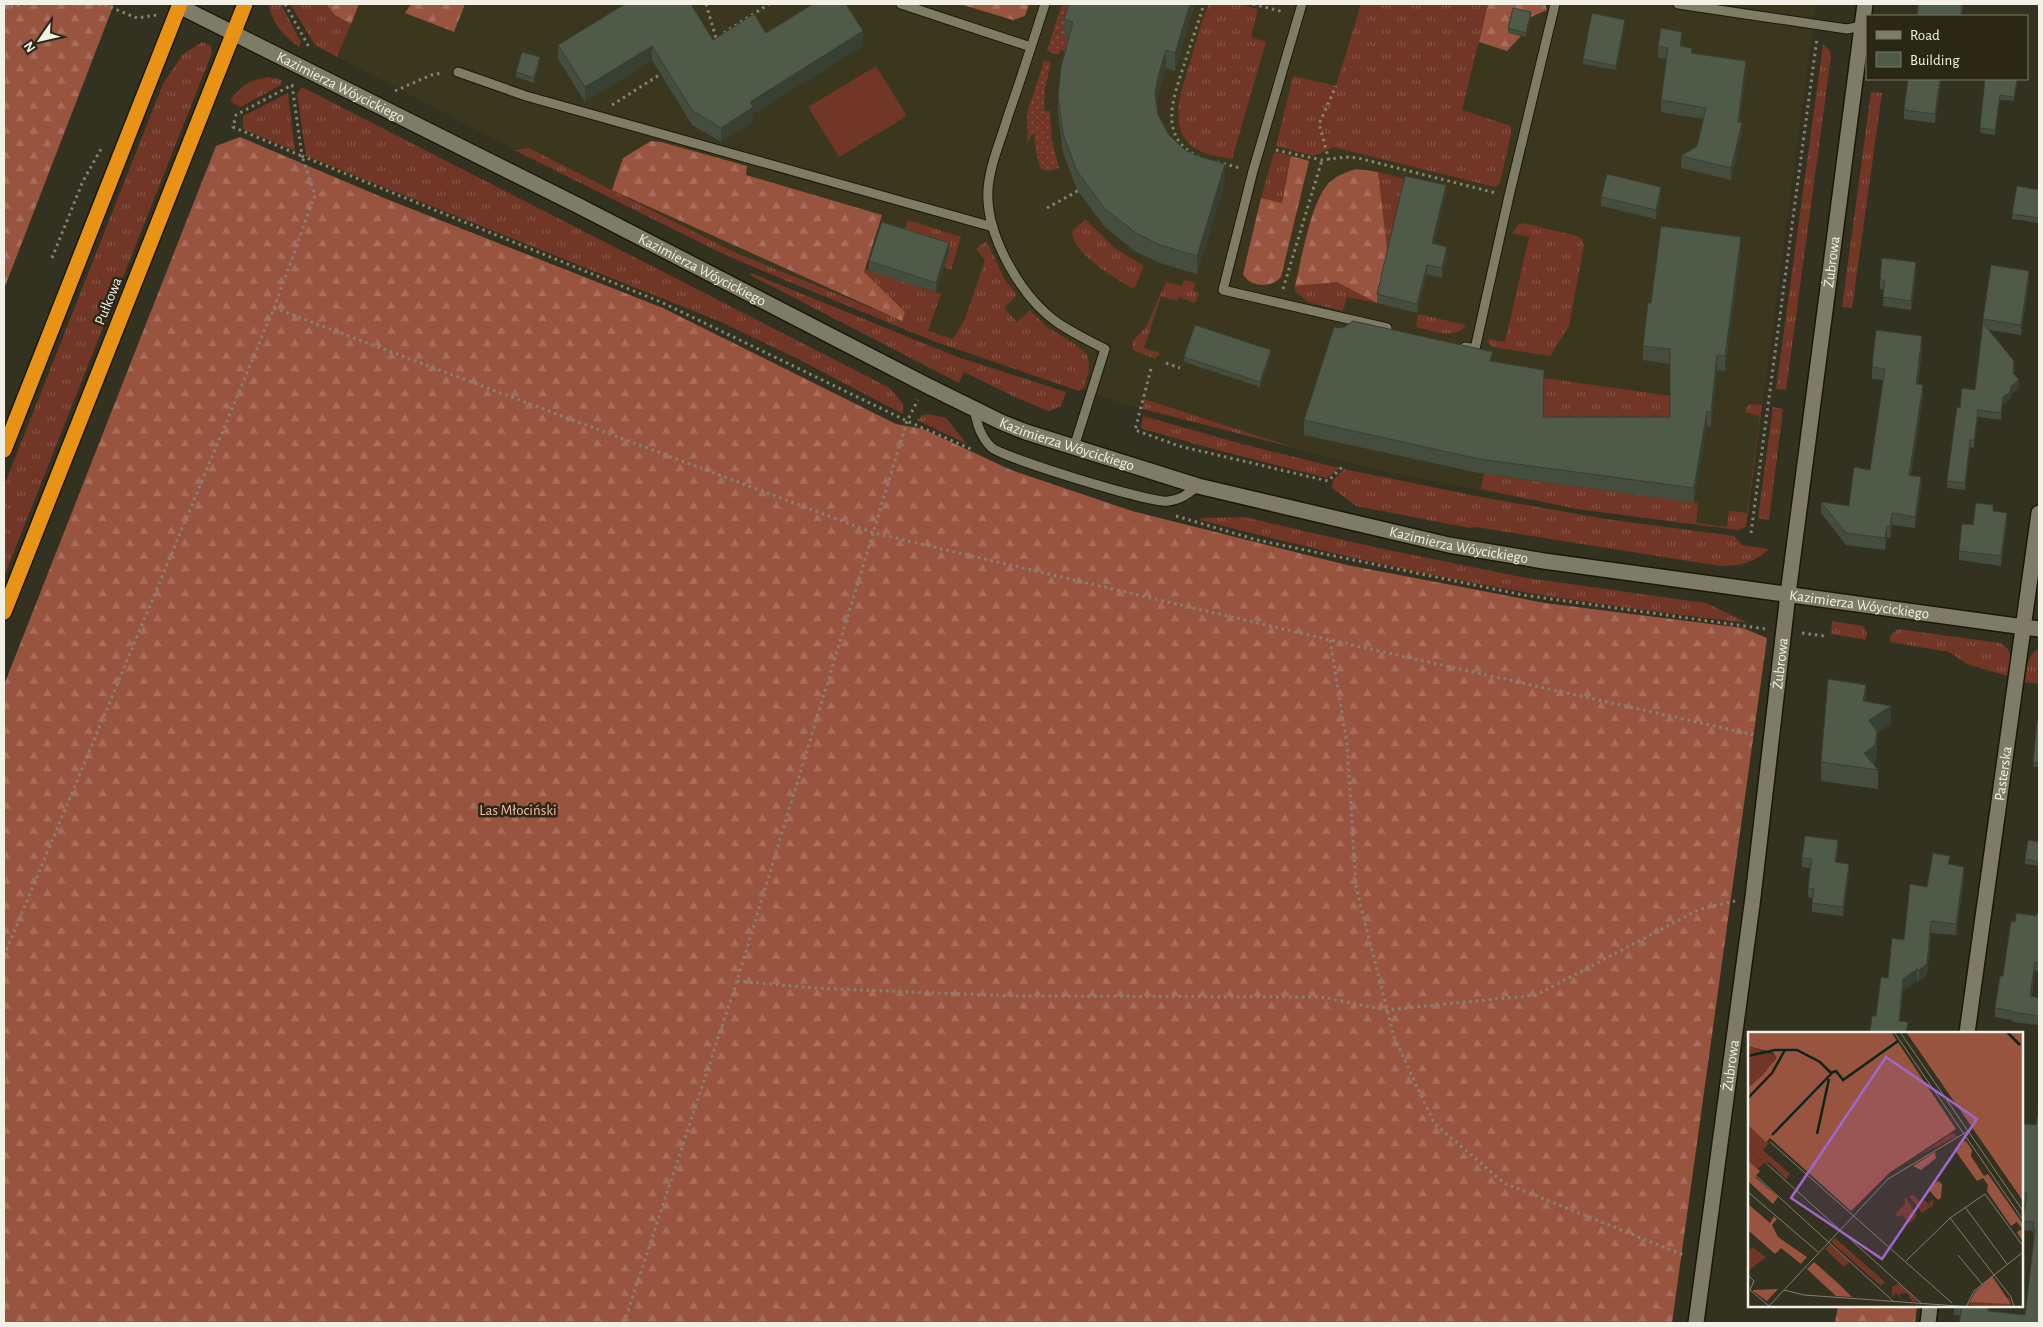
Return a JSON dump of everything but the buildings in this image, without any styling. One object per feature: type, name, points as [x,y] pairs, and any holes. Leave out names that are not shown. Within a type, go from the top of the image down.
[{"type":"highway","name":"Pułkowa","points":[[4,612],[245,4]]},
{"type":"highway","points":[[4,450],[180,5]]},
{"type":"street","name":"Żubrowa","points":[[1696,1323],[1753,897],[1788,594],[1865,4]]},
{"type":"street","name":"Kazimierza Wóycickiego","points":[[180,5],[579,206],[974,409],[1018,429],[1198,486],[1458,546],[1544,561],[2032,628]]},
{"type":"street","name":"Pasterska","points":[[1967,1032],[2032,628],[2039,513]]},
{"type":"street","points":[[1928,1323],[1930,1307]]},
{"type":"lane","points":[[901,4],[1031,47]]},
{"type":"lane","points":[[1045,4],[991,173],[989,206],[993,227],[1009,265],[1034,302],[1058,323],[1105,349],[1074,447]]},
{"type":"lane","points":[[1302,4],[1260,145],[1223,290],[1400,331]]},
{"type":"lane","points":[[1456,344],[1475,349],[1509,196],[1556,4]]},
{"type":"lane","points":[[1678,4],[1848,29],[1862,26]]},
{"type":"lane","points":[[458,72],[526,96],[993,227]]},
{"type":"lane","points":[[974,409],[980,432],[992,448],[1065,475],[1149,500],[1167,502],[1181,498],[1198,486]]},
{"type":"path","points":[[4,7],[30,4]]},
{"type":"path","points":[[72,4],[105,5],[137,18],[160,14]]},
{"type":"path","points":[[285,4],[309,47]]},
{"type":"path","points":[[706,4],[716,38]]},
{"type":"path","points":[[708,43],[769,4]]},
{"type":"path","points":[[1202,158],[1187,150],[1176,137],[1171,112],[1174,96],[1204,4]]},
{"type":"path","points":[[1253,4],[1298,16]]},
{"type":"path","points":[[1751,533],[1818,35]]},
{"type":"path","points":[[596,116],[668,69]]},
{"type":"path","points":[[395,91],[431,75],[458,72]]},
{"type":"path","points":[[4,956],[274,308],[315,195],[302,156],[292,85],[236,115],[233,127],[302,156],[661,302],[975,451]]},
{"type":"path","points":[[1329,160],[1319,124],[1336,86]]},
{"type":"path","points":[[1170,140],[1176,137]]},
{"type":"path","points":[[1260,145],[1322,160],[1345,157],[1358,158],[1509,196]]},
{"type":"path","points":[[1210,160],[1230,165]]},
{"type":"path","points":[[1278,303],[1322,160]]},
{"type":"path","points":[[1047,208],[1085,187]]},
{"type":"path","points":[[274,308],[874,533],[1330,640],[1770,739]]},
{"type":"path","points":[[1166,363],[1180,368]]},
{"type":"path","points":[[1151,369],[1135,430],[1179,446],[1328,481],[1344,465]]},
{"type":"path","points":[[624,1323],[737,981],[907,420]]},
{"type":"path","points":[[1172,515],[1257,540],[1523,595],[1784,631]]},
{"type":"path","points":[[1330,640],[1346,744],[1356,887],[1394,1037],[1434,1123],[1504,1182],[1705,1264]]},
{"type":"path","points":[[737,981],[813,988],[1014,996],[1321,997],[1386,1010],[1536,995],[1700,909],[1753,897]]},
{"type":"shaded area","points":[[359,4],[1816,4],[1746,527],[1738,530],[1577,509],[1391,473],[1122,404],[970,345],[937,335],[734,252],[529,148],[514,149],[337,57]]},
{"type":"green space","points":[[4,4],[114,4],[4,289]]},
{"type":"green space","points":[[269,4],[281,4],[301,42],[299,47],[275,23]]},
{"type":"green space","points":[[290,4],[326,4],[335,15],[351,24],[337,57],[315,45]]},
{"type":"green space","points":[[326,4],[359,4],[351,24],[335,15]]},
{"type":"green space","points":[[411,4],[465,4],[454,32],[405,13]]},
{"type":"green space","points":[[960,4],[1029,4],[1025,16],[1013,20]]},
{"type":"green space","points":[[1062,4],[1074,4],[1064,37],[1073,40],[1069,53],[1061,50],[1058,55],[1047,51]]},
{"type":"green space","points":[[1209,4],[1239,4],[1258,9],[1251,37],[1266,42],[1232,159],[1202,152],[1190,145],[1179,125],[1179,101],[1200,27]]},
{"type":"green space","points":[[1361,4],[1488,4],[1462,110],[1511,126],[1511,134],[1500,183],[1495,187],[1333,147],[1314,156],[1276,146],[1293,76],[1336,86]]},
{"type":"green space","points":[[1488,4],[1545,4],[1547,10],[1531,17],[1513,13],[1509,33],[1521,36],[1507,51],[1479,42]]},
{"type":"green space","points":[[202,42],[211,46],[212,53],[4,577],[4,486],[163,84],[183,54]]},
{"type":"green space","points":[[1823,44],[1830,51],[1831,57],[1786,390],[1776,389]]},
{"type":"green space","points":[[1044,61],[1051,62],[1045,89],[1044,111],[1050,111],[1052,141],[1059,168],[1049,171],[1041,169],[1036,153],[1034,131],[1028,142],[1027,113]]},
{"type":"green space","points":[[876,66],[907,116],[839,157],[808,107]]},
{"type":"green space","points":[[268,77],[282,80],[281,85],[240,107],[230,101],[246,84]]},
{"type":"green space","points":[[302,87],[890,388],[903,404],[903,414],[798,359],[721,322],[306,156],[297,94]]},
{"type":"green space","points":[[1871,92],[1882,93],[1852,308],[1842,307]]},
{"type":"green space","points":[[288,93],[295,151],[243,129],[243,116]]},
{"type":"green space","name":"Las Młociński","points":[[240,137],[384,198],[663,308],[896,424],[923,429],[1011,470],[1132,511],[1347,565],[1545,603],[1743,628],[1767,638],[1672,1323],[4,1323],[4,685],[216,146]]},
{"type":"green space","points":[[651,141],[661,142],[747,166],[746,175],[882,215],[864,272],[905,312],[902,321],[612,190],[623,158]]},
{"type":"green space","points":[[529,148],[734,252],[901,320],[864,272],[865,269],[941,294],[928,331],[953,339],[965,319],[985,260],[976,249],[987,242],[1005,280],[1017,295],[1004,308],[1017,322],[1030,310],[1047,327],[1078,346],[1088,356],[1089,369],[1084,388],[1079,391],[933,341],[770,274],[717,251],[514,150]]},
{"type":"green space","points":[[1277,152],[1291,156],[1282,203],[1261,198],[1274,153]]},
{"type":"green space","points":[[1291,156],[1309,161],[1281,277],[1267,285],[1256,284],[1246,279],[1243,274],[1261,198],[1282,203]]},
{"type":"green space","points":[[1356,169],[1378,172],[1388,257],[1377,303],[1337,282],[1295,286],[1308,230],[1324,189],[1340,175]]},
{"type":"green space","points":[[1378,172],[1447,190],[1446,194],[1405,186],[1388,257]]},
{"type":"green space","points":[[1085,219],[1116,249],[1144,266],[1134,289],[1097,265],[1079,248],[1072,232]]},
{"type":"green space","points":[[908,220],[961,237],[951,270],[944,267],[949,252],[902,238]]},
{"type":"green space","points":[[1523,223],[1577,236],[1582,239],[1584,245],[1569,326],[1550,356],[1493,347],[1487,342],[1488,339],[1505,342],[1529,237],[1512,233],[1518,225]]},
{"type":"green space","points":[[751,273],[955,356],[1066,392],[1061,406],[1049,411],[1017,398],[964,372],[959,383],[750,275]]},
{"type":"green space","points":[[1184,280],[1196,283],[1193,290],[1199,293],[1195,303],[1179,297],[1177,301],[1161,296],[1144,348],[1160,353],[1155,359],[1133,350],[1132,342],[1146,327],[1166,282],[1182,286]]},
{"type":"green space","points":[[1337,282],[1377,303],[1347,297],[1343,311],[1308,302],[1295,291],[1295,286]]},
{"type":"green space","points":[[1418,314],[1466,325],[1456,332],[1436,332],[1416,327]]},
{"type":"green space","points":[[1544,378],[1671,396],[1670,426],[1543,427]]},
{"type":"green space","points":[[1144,399],[1292,447],[1143,409]]},
{"type":"green space","points":[[1752,404],[1762,405],[1746,527],[1738,530],[1577,509],[1481,489],[1493,432],[1498,476],[1698,503],[1696,523],[1727,527],[1729,511],[1747,513],[1760,416],[1745,412],[1747,406]]},
{"type":"green space","points":[[1773,407],[1783,409],[1769,520],[1758,518]]},
{"type":"green space","points":[[929,414],[946,418],[967,444],[917,420],[923,415]]},
{"type":"green space","points":[[1143,416],[1242,444],[1339,468],[1327,478],[1206,447],[1143,429],[1141,427]]},
{"type":"green space","points":[[1344,469],[1481,497],[1606,519],[1734,536],[1742,545],[1769,549],[1758,558],[1746,563],[1720,566],[1476,527],[1470,528],[1356,506],[1332,488],[1333,480]]},
{"type":"green space","points":[[1244,517],[1374,547],[1521,577],[1706,603],[1748,623],[1609,605],[1470,582],[1335,553],[1200,520],[1201,518]]},
{"type":"green space","points":[[1832,621],[1863,626],[1867,633],[1866,640],[1831,634]]},
{"type":"green space","points":[[1898,629],[2000,643],[2005,646],[2011,657],[2007,676],[1967,664],[1949,652],[1890,642],[1890,636]]},
{"type":"green space","points":[[2039,649],[2039,684],[2025,682],[2029,658]]},
{"type":"green space","points":[[1838,1307],[1917,1307],[1915,1323],[1835,1323]]}]
